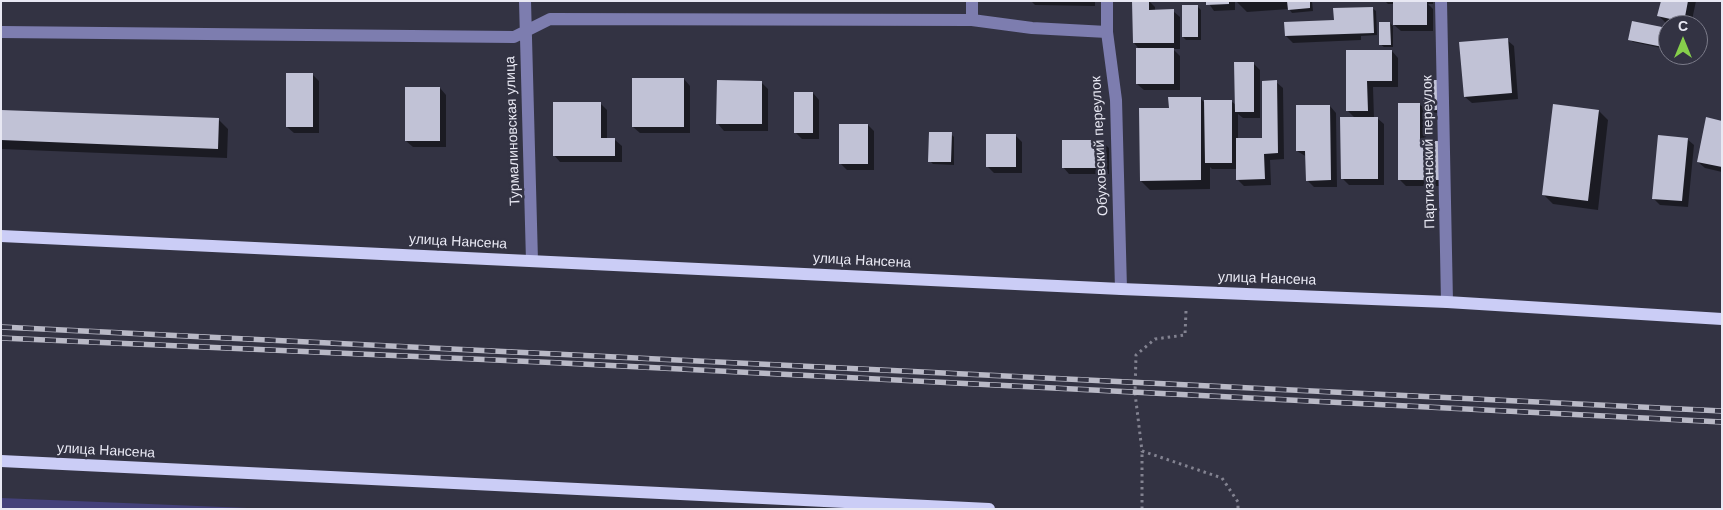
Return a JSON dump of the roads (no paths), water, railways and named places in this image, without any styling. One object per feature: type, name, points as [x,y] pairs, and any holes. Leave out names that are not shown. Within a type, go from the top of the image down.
[{"type":"main road","name":"улица Нансена","points":[[1,236],[1121,289],[1186,290],[1447,302],[1722,319]]},
{"type":"main road","name":"улица Нансена","points":[[1,461],[989,509]]},
{"type":"street","name":"Турмалиновская улица","points":[[525,1],[532,260]]},
{"type":"street","points":[[972,1],[972,20]]},
{"type":"street","name":"Обуховский переулок","points":[[1107,1],[1107,32],[1116,100],[1121,289]]},
{"type":"street","name":"Партизанский переулок","points":[[1441,1],[1447,302]]},
{"type":"street","points":[[1,32],[514,37],[550,18],[972,20],[1032,28],[1107,32]]},
{"type":"railway","points":[[1,327],[1722,411]]},
{"type":"railway","points":[[1,338],[562,363],[1722,422]]}]
